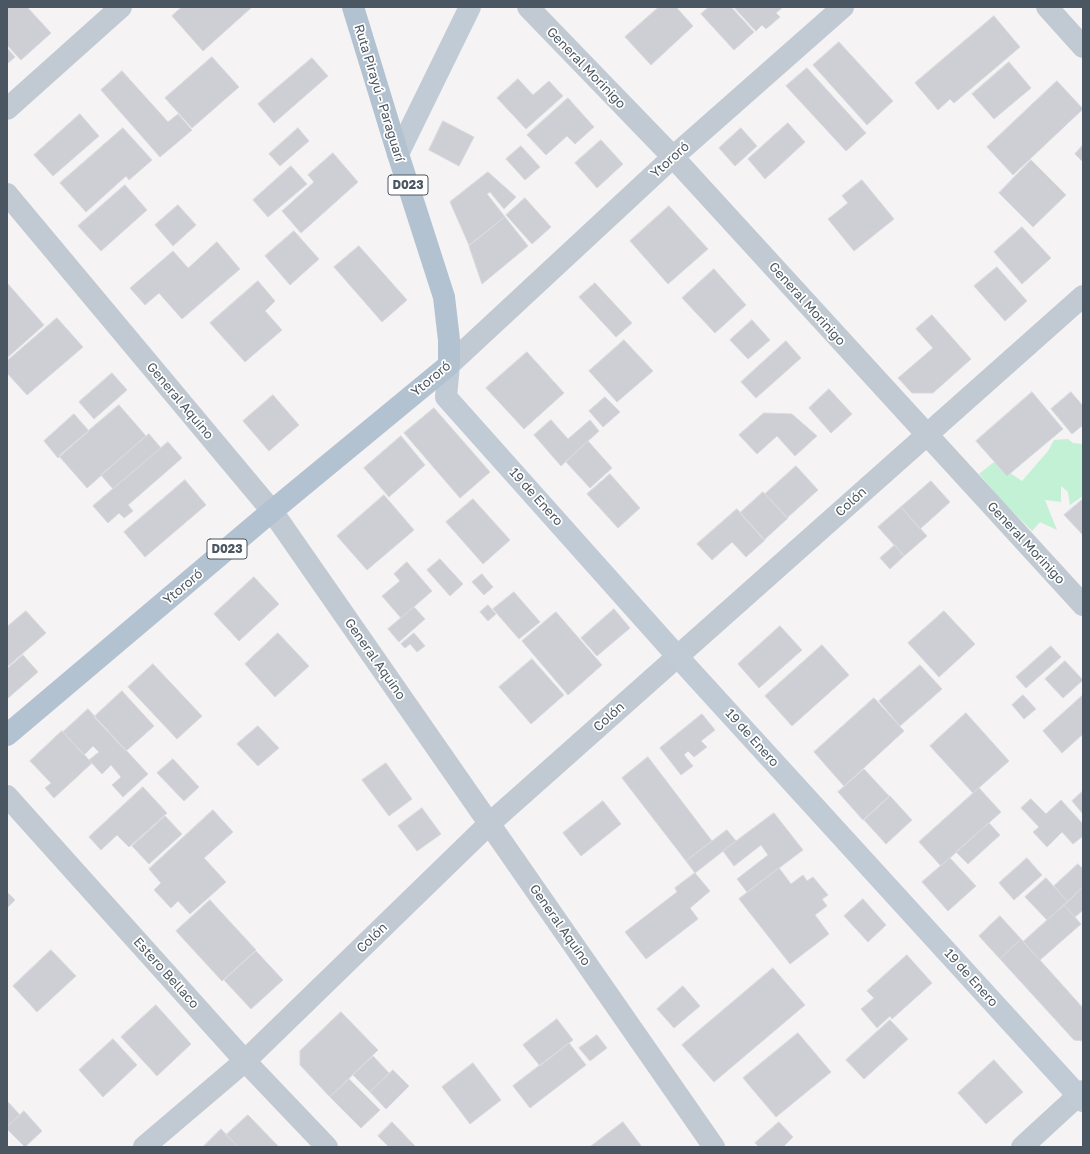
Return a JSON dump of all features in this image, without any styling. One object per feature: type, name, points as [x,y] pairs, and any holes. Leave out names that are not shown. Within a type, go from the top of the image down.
[{"type":"main road","name":"Ruta Pirayú - Paraguarí","points":[[353,7],[444,297],[449,340],[449,365]]},
{"type":"main road","name":"Ytororó","points":[[7,735],[272,511],[449,365]]},
{"type":"street","points":[[7,109],[121,7]]},
{"type":"street","points":[[398,154],[470,7]]},
{"type":"street","name":"General Morinigo","points":[[528,7],[672,157],[1083,605]]},
{"type":"street","name":"Ytororó","points":[[449,365],[672,157],[843,7]]},
{"type":"street","points":[[1047,7],[1083,47]]},
{"type":"street","name":"General Aquino","points":[[7,194],[272,511],[714,1147]]},
{"type":"street","name":"Colón","points":[[144,1147],[245,1061],[489,824],[1083,296]]},
{"type":"street","name":"19 de Enero","points":[[449,365],[446,397],[678,656],[1081,1096]]},
{"type":"street","name":"Estero Bellaco","points":[[7,796],[245,1061],[327,1147]]},
{"type":"street","points":[[1022,1147],[1081,1096]]},
{"type":"green space","points":[[1068,439],[1073,443],[1083,444],[1083,496],[1070,505],[1068,492],[1061,486],[1061,502],[1045,500],[1057,530],[1040,522],[1032,531],[1001,500],[979,474],[994,462],[1022,481],[1048,451],[1054,440]]},
{"type":"building","points":[[7,7],[27,7],[51,33],[21,60],[7,45]]},
{"type":"building","points":[[182,7],[252,7],[203,51],[172,16]]},
{"type":"building","points":[[659,7],[676,7],[693,26],[651,65],[625,37]]},
{"type":"building","points":[[709,7],[731,7],[754,32],[734,50],[701,14]]},
{"type":"building","points":[[734,7],[783,7],[776,13],[780,17],[766,29],[762,25],[756,31]]},
{"type":"building","points":[[994,16],[1020,47],[954,103],[950,99],[938,110],[915,83]]},
{"type":"building","points":[[839,42],[893,101],[867,125],[813,65]]},
{"type":"building","points":[[7,48],[15,57],[7,64]]},
{"type":"building","points":[[212,57],[239,87],[192,128],[165,98]]},
{"type":"building","points":[[312,58],[328,76],[274,123],[258,104]]},
{"type":"building","points":[[1009,62],[1031,88],[994,119],[972,94]]},
{"type":"building","points":[[807,68],[866,133],[846,151],[786,86]]},
{"type":"building","points":[[122,71],[168,122],[178,114],[192,130],[160,157],[101,90]]},
{"type":"building","points":[[518,79],[533,95],[549,81],[563,96],[526,129],[497,98]]},
{"type":"building","points":[[1057,81],[1083,109],[1013,175],[987,147]]},
{"type":"building","points":[[568,98],[594,127],[575,144],[567,136],[546,155],[527,135]]},
{"type":"building","points":[[80,114],[99,136],[53,176],[34,155]]},
{"type":"building","points":[[443,121],[474,137],[459,166],[429,150]]},
{"type":"building","points":[[788,123],[805,142],[765,179],[748,159]]},
{"type":"building","points":[[123,128],[152,160],[129,180],[126,176],[86,212],[60,183]]},
{"type":"building","points":[[298,128],[309,141],[280,166],[269,154]]},
{"type":"building","points":[[741,128],[757,146],[735,166],[719,148]]},
{"type":"building","points":[[601,140],[623,164],[597,188],[575,163]]},
{"type":"building","points":[[1083,145],[1083,162],[1075,154]]},
{"type":"building","points":[[521,146],[540,167],[525,180],[506,159]]},
{"type":"building","points":[[333,153],[358,182],[301,233],[282,211],[314,182],[308,175]]},
{"type":"building","points":[[1031,160],[1066,195],[1033,227],[999,193]]},
{"type":"building","points":[[291,166],[307,184],[268,217],[253,200]]},
{"type":"building","points":[[488,172],[516,197],[504,209],[490,192],[487,194],[505,217],[469,245],[450,202]]},
{"type":"building","points":[[862,180],[894,219],[854,251],[828,219],[848,203],[842,196]]},
{"type":"building","points":[[125,185],[147,210],[101,251],[78,226]]},
{"type":"building","points":[[525,198],[551,227],[532,244],[506,215]]},
{"type":"building","points":[[178,205],[196,225],[173,246],[155,225]]},
{"type":"building","points":[[669,206],[708,249],[668,284],[630,241]]},
{"type":"building","points":[[505,217],[528,246],[482,284],[469,246]]},
{"type":"building","points":[[1022,227],[1051,258],[1022,284],[994,252]]},
{"type":"building","points":[[294,231],[319,259],[290,285],[265,256]]},
{"type":"building","points":[[217,242],[240,269],[182,319],[159,293],[145,305],[130,288],[173,251],[188,268]]},
{"type":"building","points":[[359,246],[407,300],[382,322],[334,267]]},
{"type":"building","points":[[997,267],[1027,301],[1005,321],[974,286]]},
{"type":"building","points":[[714,269],[746,305],[715,333],[682,298]]},
{"type":"building","points":[[258,281],[275,301],[265,311],[282,330],[245,362],[210,323]]},
{"type":"building","points":[[595,283],[632,323],[616,337],[579,297]]},
{"type":"building","points":[[8,284],[44,325],[7,358],[7,285]]},
{"type":"building","points":[[932,315],[971,359],[933,393],[912,393],[898,378],[933,348],[916,329]]},
{"type":"building","points":[[57,318],[83,347],[27,395],[7,373],[7,361]]},
{"type":"building","points":[[752,320],[770,340],[748,359],[730,340]]},
{"type":"building","points":[[624,340],[653,371],[617,402],[589,371]]},
{"type":"building","points":[[786,341],[801,358],[756,398],[741,382]]},
{"type":"building","points":[[527,352],[564,393],[524,429],[486,388]]},
{"type":"building","points":[[112,373],[127,390],[94,419],[79,402]]},
{"type":"building","points":[[829,389],[852,414],[831,433],[809,408]]},
{"type":"building","points":[[1032,392],[1063,429],[1007,476],[976,441]]},
{"type":"building","points":[[1071,392],[1083,406],[1083,425],[1072,434],[1051,409]]},
{"type":"building","points":[[273,395],[299,425],[269,451],[243,421]]},
{"type":"building","points":[[605,397],[620,412],[603,427],[589,411]]},
{"type":"building","points":[[119,405],[146,436],[87,488],[59,456]]},
{"type":"building","points":[[434,408],[490,472],[460,498],[404,433]]},
{"type":"building","points":[[764,413],[792,414],[817,436],[795,456],[777,436],[757,454],[739,435]]},
{"type":"building","points":[[74,414],[89,431],[58,458],[44,441]]},
{"type":"building","points":[[551,420],[568,439],[590,420],[599,431],[561,466],[534,435]]},
{"type":"building","points":[[149,434],[161,448],[113,489],[101,475]]},
{"type":"building","points":[[401,436],[425,465],[389,497],[364,468]]},
{"type":"building","points":[[588,441],[612,468],[590,488],[566,462]]},
{"type":"building","points":[[168,442],[182,458],[128,505],[133,511],[124,518],[119,513],[108,523],[93,506]]},
{"type":"building","points":[[796,466],[818,490],[787,518],[765,494]]},
{"type":"building","points":[[610,474],[640,508],[618,528],[587,494]]},
{"type":"building","points":[[185,480],[206,505],[145,557],[124,532]]},
{"type":"building","points":[[931,481],[950,502],[920,529],[901,507]]},
{"type":"building","points":[[763,492],[788,518],[764,540],[740,513]]},
{"type":"building","points":[[384,495],[414,530],[367,570],[337,536]]},
{"type":"building","points":[[473,499],[510,540],[483,564],[446,522]]},
{"type":"building","points":[[1083,499],[1083,535],[1064,515]]},
{"type":"building","points":[[901,507],[927,536],[904,556],[878,527]]},
{"type":"building","points":[[737,509],[765,540],[746,557],[732,542],[712,560],[697,544]]},
{"type":"building","points":[[895,545],[904,556],[890,569],[880,558]]},
{"type":"building","points":[[440,559],[463,584],[450,596],[427,570]]},
{"type":"building","points":[[407,562],[432,591],[401,618],[382,596],[400,581],[394,574]]},
{"type":"building","points":[[482,574],[493,587],[484,595],[472,582]]},
{"type":"building","points":[[254,577],[279,604],[239,641],[214,614]]},
{"type":"building","points":[[514,592],[540,622],[519,639],[493,609]]},
{"type":"building","points":[[488,605],[496,614],[488,621],[480,612]]},
{"type":"building","points":[[414,607],[425,619],[399,642],[388,629]]},
{"type":"building","points":[[614,609],[630,628],[597,656],[581,638]]},
{"type":"building","points":[[26,611],[46,633],[7,667],[7,627]]},
{"type":"building","points":[[944,611],[975,644],[939,677],[908,643]]},
{"type":"building","points":[[556,612],[602,665],[568,695],[522,641]]},
{"type":"building","points":[[780,626],[802,650],[759,688],[738,664]]},
{"type":"building","points":[[278,633],[309,666],[275,697],[245,664]]},
{"type":"building","points":[[414,633],[425,646],[417,652],[410,644],[405,648],[401,644]]},
{"type":"building","points":[[822,645],[849,675],[792,726],[765,696]]},
{"type":"building","points":[[1051,646],[1061,657],[1026,688],[1016,677]]},
{"type":"building","points":[[23,655],[38,672],[7,699],[7,669]]},
{"type":"building","points":[[532,659],[564,695],[531,724],[499,687]]},
{"type":"building","points":[[1065,661],[1083,680],[1063,698],[1045,679]]},
{"type":"building","points":[[153,664],[202,716],[177,739],[128,687]]},
{"type":"building","points":[[920,665],[942,689],[900,726],[879,701]]},
{"type":"building","points":[[122,691],[154,726],[126,751],[94,717]]},
{"type":"building","points":[[1023,695],[1036,709],[1024,719],[1012,705]]},
{"type":"building","points":[[1083,695],[1083,734],[1062,753],[1043,731]]},
{"type":"building","points":[[874,698],[904,731],[844,786],[814,752]]},
{"type":"building","points":[[88,709],[148,774],[123,797],[112,785],[121,777],[111,765],[102,774],[89,760],[99,752],[93,746],[84,755],[63,732]]},
{"type":"building","points":[[966,713],[1009,761],[973,793],[930,746]]},
{"type":"building","points":[[702,714],[715,730],[701,741],[707,747],[694,757],[688,751],[684,755],[693,766],[681,775],[660,748]]},
{"type":"building","points":[[258,726],[279,748],[258,766],[237,744]]},
{"type":"building","points":[[62,731],[92,763],[54,798],[45,788],[51,783],[30,761]]},
{"type":"building","points":[[648,757],[712,841],[686,861],[622,778]]},
{"type":"building","points":[[173,759],[199,787],[184,801],[157,773]]},
{"type":"building","points":[[386,763],[412,799],[389,816],[362,780]]},
{"type":"building","points":[[864,769],[889,796],[863,820],[838,792]]},
{"type":"building","points":[[143,787],[167,813],[129,847],[117,835],[101,850],[89,837]]},
{"type":"building","points":[[979,788],[1001,812],[941,866],[919,842]]},
{"type":"building","points":[[1083,791],[1083,814],[1072,801]]},
{"type":"building","points":[[890,796],[912,820],[886,844],[864,820]]},
{"type":"building","points":[[1031,799],[1046,814],[1061,800],[1083,824],[1083,836],[1073,844],[1062,832],[1047,847],[1033,832],[1039,827],[1021,808]]},
{"type":"building","points":[[603,801],[621,824],[581,856],[563,833]]},
{"type":"building","points":[[422,808],[441,834],[417,851],[398,826]]},
{"type":"building","points":[[213,810],[233,832],[204,858],[226,882],[190,914],[178,901],[171,908],[154,890],[161,883],[149,869]]},
{"type":"building","points":[[774,813],[803,850],[747,892],[737,879],[768,855],[761,845],[734,866],[723,851]]},
{"type":"building","points":[[165,816],[182,834],[149,864],[132,846]]},
{"type":"building","points":[[989,823],[1000,835],[968,864],[956,852]]},
{"type":"building","points":[[727,830],[736,841],[695,873],[686,861]]},
{"type":"building","points":[[950,858],[976,886],[948,911],[922,882]]},
{"type":"building","points":[[1027,858],[1042,875],[1014,900],[999,883]]},
{"type":"building","points":[[1078,864],[1083,869],[1083,887],[1068,902],[1054,886]]},
{"type":"building","points":[[779,868],[791,884],[803,875],[807,881],[813,877],[828,895],[822,899],[827,906],[815,915],[829,934],[790,964],[739,899]]},
{"type":"building","points":[[695,873],[710,891],[690,908],[698,919],[646,959],[625,932],[677,892],[675,888]]},
{"type":"building","points":[[1046,878],[1068,902],[1047,920],[1025,897]]},
{"type":"building","points":[[1083,887],[1083,910],[1075,917],[1064,905]]},
{"type":"building","points":[[7,892],[15,900],[7,908]]},
{"type":"building","points":[[863,899],[886,925],[868,942],[844,916]]},
{"type":"building","points":[[210,900],[256,950],[222,981],[176,931]]},
{"type":"building","points":[[1064,905],[1081,924],[1040,960],[1023,942]]},
{"type":"building","points":[[1000,916],[1021,939],[1000,959],[979,936]]},
{"type":"building","points":[[1021,939],[1083,1008],[1083,1041],[1074,1040],[1000,959]]},
{"type":"building","points":[[51,950],[76,976],[37,1012],[13,986]]},
{"type":"building","points":[[256,951],[283,980],[251,1009],[224,980]]},
{"type":"building","points":[[907,955],[932,983],[892,1019],[890,1016],[877,1028],[861,1009],[874,998],[867,991]]},
{"type":"building","points":[[773,968],[805,1005],[714,1082],[682,1045]]},
{"type":"building","points":[[683,986],[700,1006],[674,1028],[657,1009]]},
{"type":"building","points":[[156,1005],[191,1044],[157,1076],[121,1037]]},
{"type":"building","points":[[341,1012],[378,1050],[330,1097],[300,1065],[300,1051]]},
{"type":"building","points":[[557,1019],[573,1040],[540,1066],[523,1045]]},
{"type":"building","points":[[890,1020],[908,1039],[864,1079],[846,1060]]},
{"type":"building","points":[[798,1033],[831,1072],[776,1117],[743,1078]]},
{"type":"building","points":[[597,1035],[607,1048],[590,1061],[579,1048]]},
{"type":"building","points":[[113,1039],[137,1065],[103,1097],[79,1070]]},
{"type":"building","points":[[569,1043],[586,1065],[530,1108],[513,1086]]},
{"type":"building","points":[[373,1056],[389,1073],[370,1092],[353,1075]]},
{"type":"building","points":[[994,1060],[1023,1092],[986,1124],[958,1093]]},
{"type":"building","points":[[473,1063],[501,1100],[470,1124],[442,1087]]},
{"type":"building","points":[[393,1070],[409,1086],[386,1109],[370,1092]]},
{"type":"building","points":[[349,1079],[380,1110],[361,1128],[330,1097]]},
{"type":"building","points":[[7,1101],[20,1115],[7,1127]]},
{"type":"building","points":[[24,1111],[42,1131],[25,1147],[7,1129],[7,1127]]},
{"type":"building","points":[[248,1115],[279,1147],[238,1147],[226,1135]]},
{"type":"building","points":[[392,1122],[415,1146],[414,1147],[389,1147],[378,1136]]},
{"type":"building","points":[[623,1122],[642,1147],[590,1147]]},
{"type":"building","points":[[779,1122],[793,1137],[783,1147],[759,1147],[755,1143]]},
{"type":"building","points":[[221,1129],[238,1147],[203,1147]]}]
